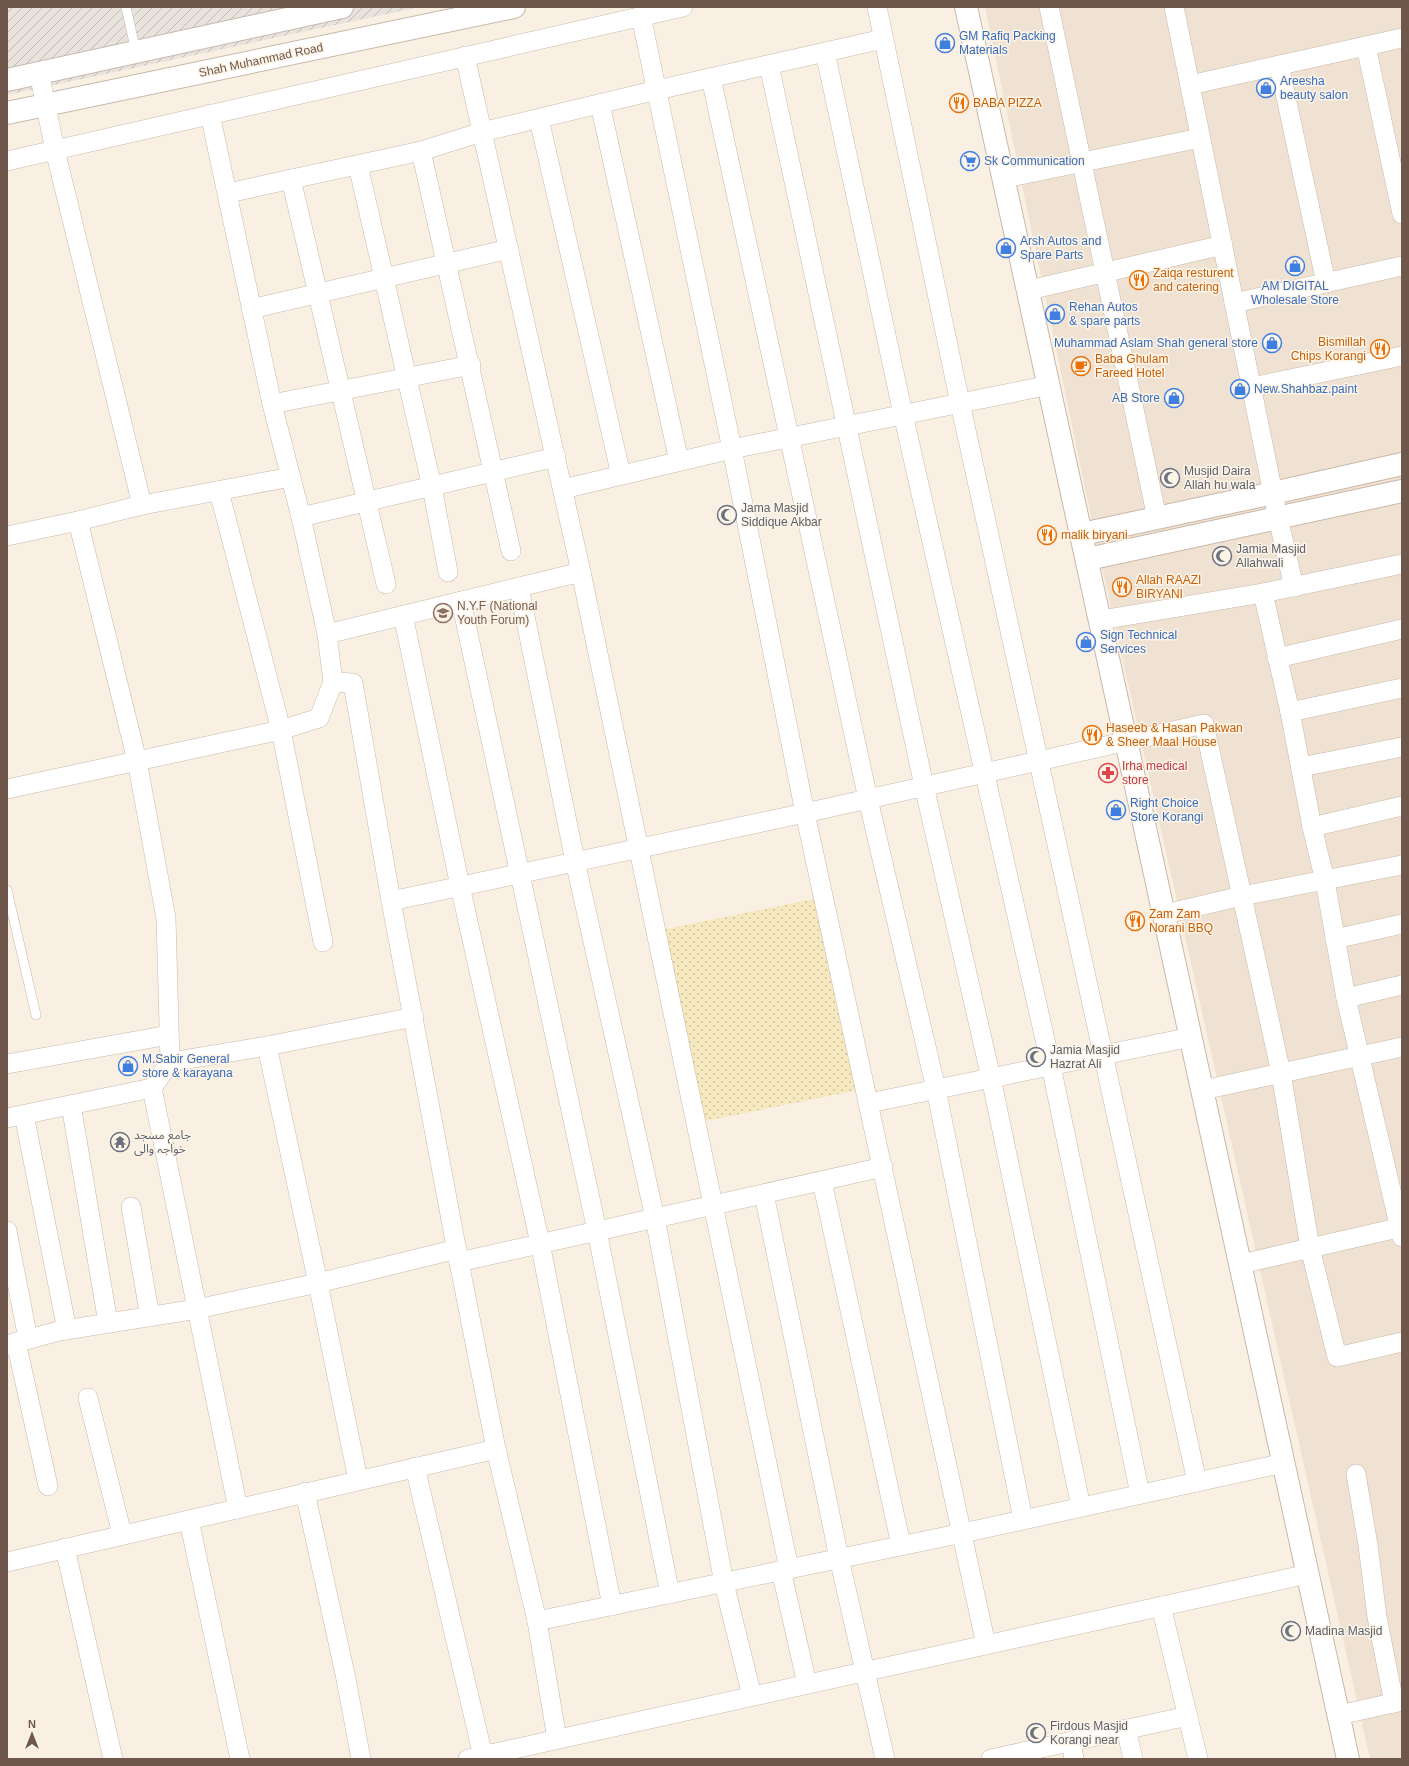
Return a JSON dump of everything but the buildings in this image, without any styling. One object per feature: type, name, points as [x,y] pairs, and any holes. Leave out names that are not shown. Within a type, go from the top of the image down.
[{"type":"street","points":[[7,80],[342,7]]},
{"type":"street","name":"Shah Muhammad Road","points":[[7,113],[514,7]]},
{"type":"street","points":[[7,161],[683,7]]},
{"type":"street","points":[[877,7],[960,403],[1197,1482]]},
{"type":"street","points":[[966,7],[1005,178],[1348,1759]]},
{"type":"street","points":[[1049,7],[1157,518]]},
{"type":"street","points":[[1174,7],[1278,518],[1294,587]]},
{"type":"street","points":[[641,16],[732,449],[806,813],[986,1644]]},
{"type":"street","points":[[1190,85],[1402,38]]},
{"type":"street","points":[[228,193],[422,151],[482,132],[657,90],[883,40]]},
{"type":"street","points":[[1366,46],[1402,214]]},
{"type":"street","points":[[825,52],[984,773],[1051,1066],[1140,1494]]},
{"type":"street","points":[[465,56],[581,572],[713,1205],[807,1684]]},
{"type":"street","points":[[769,65],[924,786],[991,1078],[1081,1507]]},
{"type":"street","points":[[1279,65],[1326,283]]},
{"type":"street","points":[[39,73],[55,150],[142,505]]},
{"type":"street","points":[[711,78],[868,799],[936,1089],[1023,1520]]},
{"type":"street","points":[[600,104],[679,461]]},
{"type":"street","points":[[7,789],[281,730],[319,718],[333,682],[327,634],[301,517],[272,404],[210,114]]},
{"type":"street","points":[[539,119],[621,475]]},
{"type":"street","points":[[1005,178],[1200,138]]},
{"type":"street","points":[[422,151],[471,365],[511,551]]},
{"type":"street","points":[[358,164],[432,486],[448,572]]},
{"type":"street","points":[[291,179],[386,584]]},
{"type":"street","points":[[1029,290],[1222,245]]},
{"type":"street","points":[[251,310],[509,249]]},
{"type":"street","points":[[1234,303],[1402,266]]},
{"type":"street","points":[[1252,388],[1402,356]]},
{"type":"street","points":[[272,404],[471,365]]},
{"type":"street","points":[[563,489],[732,449],[1050,385]]},
{"type":"street","points":[[301,517],[556,457]]},
{"type":"street","points":[[1082,534],[1402,464]]},
{"type":"street","points":[[7,536],[78,521],[142,505],[291,477]]},
{"type":"street","points":[[219,491],[281,730],[323,942]]},
{"type":"street","points":[[1088,559],[1402,491]]},
{"type":"street","points":[[68,1330],[16,1117],[152,1088],[170,1062],[166,918],[137,761],[78,521]]},
{"type":"street","points":[[1101,620],[1263,593],[1402,564]]},
{"type":"street","points":[[327,634],[581,572]]},
{"type":"street","points":[[519,587],[575,861],[655,1218],[724,1582],[752,1696]]},
{"type":"street","points":[[1241,1264],[1310,1248],[1401,1231],[1361,1056],[1346,998],[1325,881],[1312,827],[1290,712],[1263,593]]},
{"type":"street","points":[[461,601],[597,1231],[670,1594]]},
{"type":"street","points":[[403,615],[460,886],[540,1243],[612,1606]]},
{"type":"street","points":[[1277,658],[1402,629]]},
{"type":"street","points":[[333,682],[353,684],[391,901],[458,1255],[496,1449],[537,1621],[557,1739]]},
{"type":"street","points":[[1290,712],[1402,688]]},
{"type":"street","points":[[391,901],[806,813],[1204,724],[1281,1073],[1310,1248],[1337,1357],[1402,1342]]},
{"type":"street","points":[[1301,767],[1402,747]]},
{"type":"street","points":[[1312,827],[1402,806]]},
{"type":"street","points":[[1164,914],[1242,896],[1402,865]]},
{"type":"street","points":[[1335,938],[1402,924]]},
{"type":"street","points":[[1346,998],[1402,986]]},
{"type":"street","points":[[170,1062],[267,1046],[414,1017]]},
{"type":"street","points":[[7,1064],[169,1035]]},
{"type":"street","points":[[869,1103],[1191,1037]]},
{"type":"street","points":[[267,1046],[318,1283],[358,1480]]},
{"type":"street","points":[[1203,1090],[1402,1047]]},
{"type":"street","points":[[152,1088],[238,1509]]},
{"type":"street","points":[[71,1105],[108,1323]]},
{"type":"street","points":[[17,1342],[68,1330],[197,1309],[458,1255],[540,1243],[883,1167]]},
{"type":"street","points":[[822,1181],[901,1546]]},
{"type":"street","points":[[764,1194],[864,1672],[885,1759]]},
{"type":"street","points":[[130,1207],[150,1317]]},
{"type":"street","points":[[7,1232],[17,1342],[48,1486]]},
{"type":"street","points":[[88,1398],[122,1534]]},
{"type":"street","points":[[7,1562],[122,1534],[238,1509],[305,1492],[496,1449]]},
{"type":"street","points":[[537,1621],[963,1533],[1284,1463]]},
{"type":"street","points":[[415,1468],[475,1757],[1308,1574]]},
{"type":"street","points":[[1338,1715],[1398,1702],[1377,1617],[1368,1546],[1356,1474]]},
{"type":"street","points":[[305,1492],[345,1674],[361,1759]]},
{"type":"street","points":[[188,1520],[240,1759]]},
{"type":"street","points":[[65,1548],[113,1759]]},
{"type":"street","points":[[1161,1606],[1198,1759]]},
{"type":"street","points":[[990,1759],[1072,1750],[1126,1729],[1188,1716]]},
{"type":"street","points":[[1126,1729],[1133,1759]]},
{"type":"lane","points":[[126,7],[136,52]]},
{"type":"lane","points":[[7,890],[36,1015]]},
{"type":"shaded area","points":[[7,7],[420,7],[7,95]]},
{"type":"shaded area","points":[[985,7],[1402,7],[1402,1759],[1370,1759],[1096,541]]},
{"type":"sand","points":[[818,898],[858,1090],[701,1122],[661,930]]},
{"type":"place","name":"GM Rafiq Packing Materials","points":[[945,43]]},
{"type":"place","name":"Areesha beauty salon","points":[[1266,88]]},
{"type":"place","name":"BABA PIZZA","points":[[959,103]]},
{"type":"place","name":"Sk Communication","points":[[970,161]]},
{"type":"place","name":"Arsh Autos and Spare Parts","points":[[1006,248]]},
{"type":"place","name":"AM DIGITAL Wholesale Store","points":[[1295,266]]},
{"type":"place","name":"Zaiqa resturent and catering","points":[[1139,280]]},
{"type":"place","name":"Rehan Autos & spare parts","points":[[1055,314]]},
{"type":"place","name":"Muhammad Aslam Shah general store","points":[[1272,343]]},
{"type":"place","name":"Bismillah Chips Korangi","points":[[1380,349]]},
{"type":"place","name":"Baba Ghulam Fareed Hotel","points":[[1081,366]]},
{"type":"place","name":"New.Shahbaz.paint","points":[[1240,389]]},
{"type":"place","name":"AB Store","points":[[1174,398]]},
{"type":"place","name":"Musjid Daira Allah hu wala","points":[[1170,478]]},
{"type":"place","name":"Jama Masjid Siddique Akbar","points":[[727,515]]},
{"type":"place","name":"malik biryani","points":[[1047,535]]},
{"type":"place","name":"Jamia Masjid Allahwali","points":[[1222,556]]},
{"type":"place","name":"Allah RAAZI BIRYANI","points":[[1122,587]]},
{"type":"place","name":"N.Y.F (National Youth Forum)","points":[[443,613]]},
{"type":"place","name":"Sign Technical Services","points":[[1086,642]]},
{"type":"place","name":"Haseeb & Hasan Pakwan & Sheer Maal House","points":[[1092,735]]},
{"type":"place","name":"Irha medical store","points":[[1108,773]]},
{"type":"place","name":"Right Choice Store Korangi","points":[[1116,810]]},
{"type":"place","name":"Zam Zam Norani BBQ","points":[[1135,921]]},
{"type":"place","name":"Jamia Masjid Hazrat Ali","points":[[1036,1057]]},
{"type":"place","name":"M.Sabir General store & karayana","points":[[128,1066]]},
{"type":"place","name":"جامع مسجد خواجہ والی","points":[[120,1142]]},
{"type":"place","name":"Madina Masjid","points":[[1291,1631]]},
{"type":"place","name":"Firdous Masjid Korangi near","points":[[1036,1733]]}]
